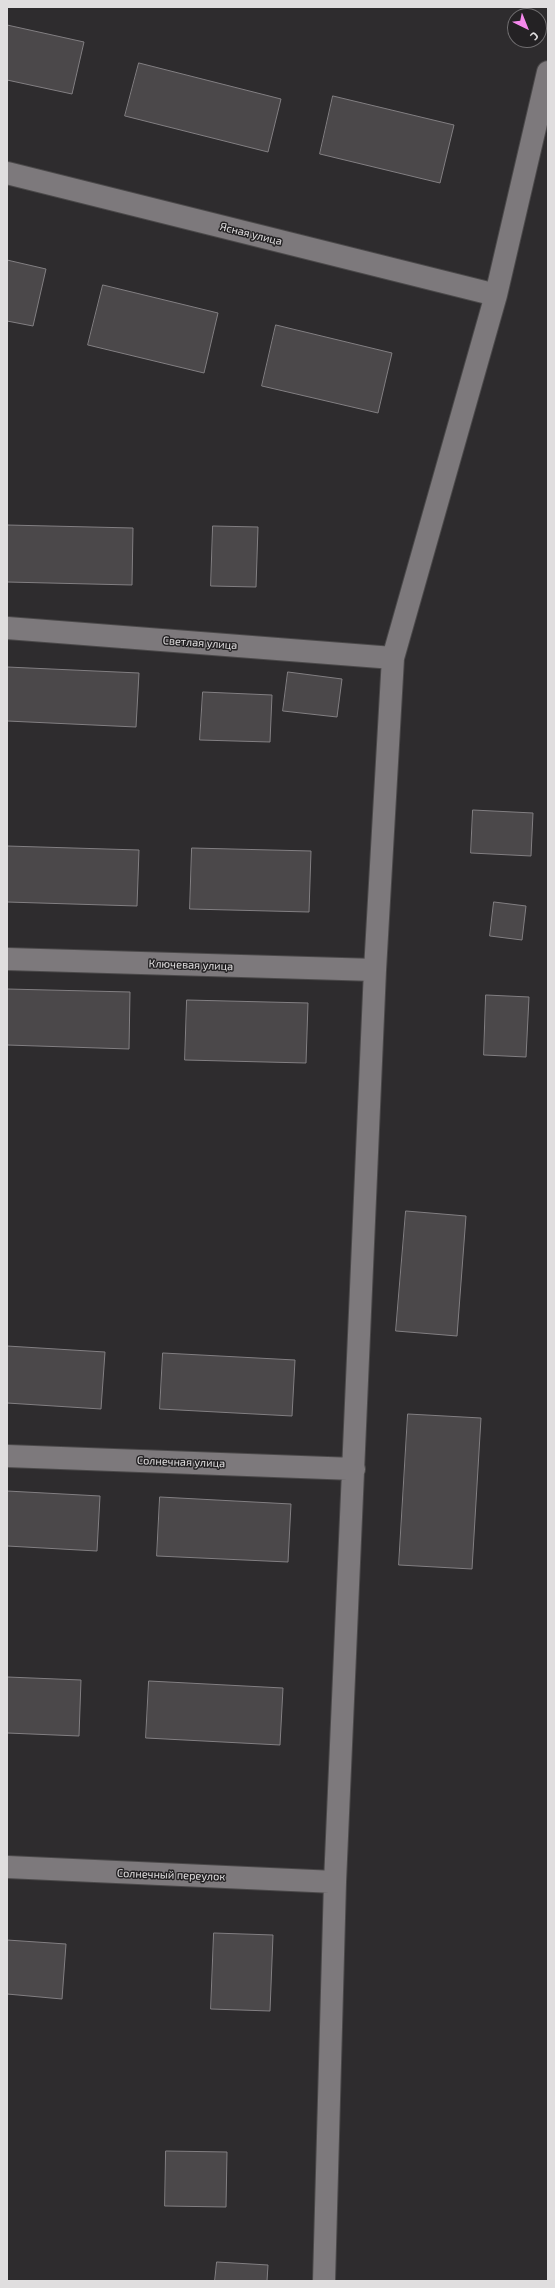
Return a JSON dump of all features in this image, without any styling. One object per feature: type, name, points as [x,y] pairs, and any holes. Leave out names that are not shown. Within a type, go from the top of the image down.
[{"type":"street","points":[[324,2281],[335,1882],[375,970],[394,658],[496,295],[548,72]]},
{"type":"street","name":"Ясная улица","points":[[7,172],[496,295]]},
{"type":"street","name":"Светлая улица","points":[[7,628],[394,658]]},
{"type":"street","name":"Ключевая улица","points":[[7,959],[375,970]]},
{"type":"street","name":"Солнечная улица","points":[[7,1456],[354,1469]]},
{"type":"street","name":"Солнечный переулок","points":[[7,1867],[335,1882]]},
{"type":"building","points":[[7,25],[84,42],[72,94],[7,80]]},
{"type":"building","points":[[139,63],[281,99],[268,152],[125,116]]},
{"type":"building","points":[[333,96],[454,125],[440,183],[320,154]]},
{"type":"building","points":[[7,260],[46,269],[33,326],[7,321]]},
{"type":"building","points":[[103,285],[218,313],[204,373],[88,345]]},
{"type":"building","points":[[276,325],[392,353],[378,413],[262,386]]},
{"type":"building","points":[[7,525],[133,528],[132,585],[7,582]]},
{"type":"building","points":[[213,526],[258,527],[256,587],[211,586]]},
{"type":"building","points":[[7,667],[139,673],[136,727],[7,721]]},
{"type":"building","points":[[288,672],[342,679],[337,717],[283,711]]},
{"type":"building","points":[[203,692],[272,695],[270,742],[200,740]]},
{"type":"building","points":[[473,810],[533,813],[531,856],[471,853]]},
{"type":"building","points":[[7,846],[139,850],[137,906],[7,902]]},
{"type":"building","points":[[192,848],[311,851],[309,912],[190,909]]},
{"type":"building","points":[[494,902],[526,906],[522,940],[490,936]]},
{"type":"building","points":[[7,989],[130,992],[129,1049],[7,1045]]},
{"type":"building","points":[[486,995],[529,997],[526,1057],[484,1055]]},
{"type":"building","points":[[187,1000],[308,1003],[306,1063],[185,1060]]},
{"type":"building","points":[[406,1211],[466,1216],[457,1336],[396,1331]]},
{"type":"building","points":[[7,1346],[105,1352],[101,1409],[7,1403]]},
{"type":"building","points":[[163,1353],[295,1360],[292,1416],[160,1409]]},
{"type":"building","points":[[408,1414],[481,1418],[472,1569],[399,1565]]},
{"type":"building","points":[[7,1491],[100,1496],[97,1551],[7,1546]]},
{"type":"building","points":[[160,1497],[291,1504],[288,1562],[157,1556]]},
{"type":"building","points":[[7,1677],[81,1680],[79,1736],[7,1733]]},
{"type":"building","points":[[149,1681],[283,1688],[280,1745],[146,1738]]},
{"type":"building","points":[[214,1933],[273,1935],[270,2011],[211,2009]]},
{"type":"building","points":[[7,1940],[66,1944],[62,1999],[7,1994]]},
{"type":"building","points":[[166,2151],[227,2152],[226,2207],[165,2206]]},
{"type":"building","points":[[217,2262],[268,2265],[267,2281],[215,2281]]}]
